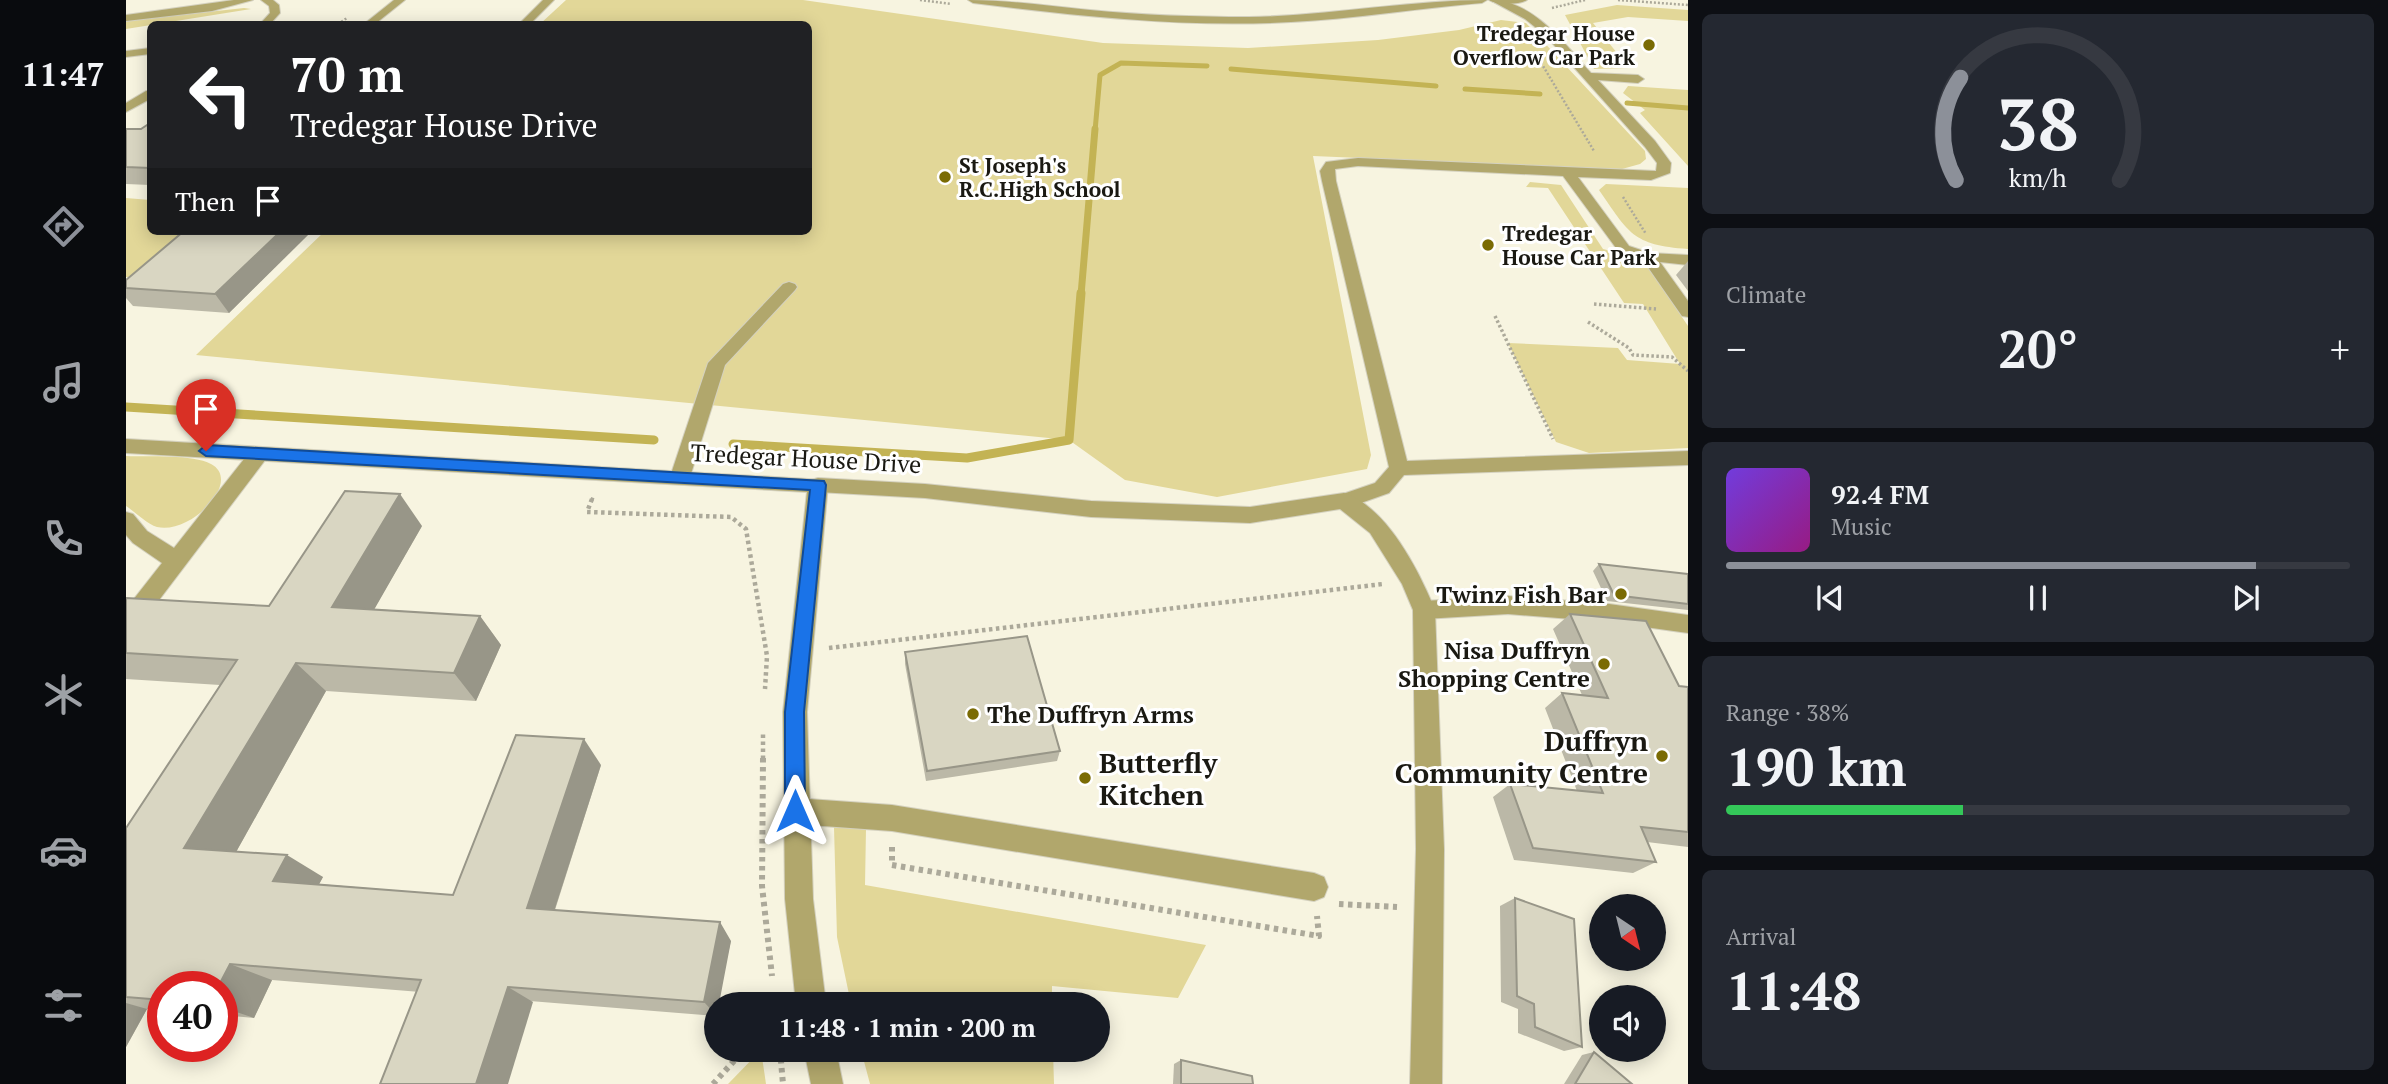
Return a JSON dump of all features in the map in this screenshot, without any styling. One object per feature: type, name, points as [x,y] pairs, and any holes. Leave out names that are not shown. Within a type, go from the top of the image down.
[{"type":"street","points":[[126,18],[159,8],[248,0]]},
{"type":"street","points":[[266,0],[274,5],[275,13],[268,21]]},
{"type":"street","points":[[373,21],[400,0]]},
{"type":"street","points":[[527,21],[549,0]]},
{"type":"street","points":[[973,0],[1123,18],[1179,20],[1294,19],[1482,0]]},
{"type":"street","points":[[1385,8],[1408,0]]},
{"type":"street","points":[[1494,0],[1522,0]]},
{"type":"street","points":[[1494,0],[1529,17],[1549,33],[1590,76],[1664,163],[1663,173],[1651,176],[1569,174],[1358,162],[1331,165],[1327,172],[1399,468],[1688,458]]},
{"type":"street","points":[[1528,0],[1549,33]]},
{"type":"street","points":[[126,54],[147,51]]},
{"type":"street","points":[[1590,76],[1638,79]]},
{"type":"street","points":[[126,108],[147,96]]},
{"type":"street","points":[[1569,174],[1624,249],[1655,257],[1688,260]]},
{"type":"street","points":[[1655,257],[1688,312]]},
{"type":"street","points":[[680,477],[717,363],[789,287]]},
{"type":"street","name":"Tredegar House Drive","points":[[126,446],[925,491],[1091,509],[1237,514],[1344,501],[1382,488],[1399,468]]},
{"type":"street","points":[[126,626],[259,454]]},
{"type":"street","points":[[810,992],[799,899],[795,811],[795,712],[818,485]]},
{"type":"street","points":[[1344,501],[1377,527],[1412,581],[1424,610],[1430,849],[1426,1084]]},
{"type":"street","points":[[126,520],[140,537],[176,561]]},
{"type":"street","points":[[1424,610],[1508,605],[1609,613],[1688,624]]},
{"type":"street","points":[[795,811],[892,818],[1066,846],[1320,898]]},
{"type":"street","points":[[822,1062],[827,1084]]},
{"type":"path","points":[[1619,0],[1688,5]]},
{"type":"path","points":[[1536,54],[1655,257]]},
{"type":"path","points":[[1594,304],[1688,312]]},
{"type":"path","points":[[1495,316],[1556,442]]},
{"type":"path","points":[[1588,322],[1629,348],[1633,355],[1672,357],[1688,372]]},
{"type":"path","points":[[603,474],[587,512],[731,517],[746,529],[767,656],[765,695]]},
{"type":"path","points":[[800,651],[1412,581]]},
{"type":"path","points":[[764,721],[762,886],[773,978]]},
{"type":"path","points":[[892,818],[892,865],[1319,936],[1320,898],[1429,909]]},
{"type":"path","points":[[713,1084],[733,1062]]},
{"type":"path","points":[[781,1062],[783,1084]]},
{"type":"shaded area","points":[[566,0],[803,0],[1103,43],[1248,48],[1378,40],[1459,30],[1501,20],[1526,23],[1645,151],[1646,159],[1640,164],[1622,169],[1313,156],[1371,455],[1367,469],[1217,497],[1125,480],[1069,440],[196,355],[321,235],[812,235],[812,21],[543,21]]},
{"type":"shaded area","points":[[1617,5],[1688,10],[1688,21],[1628,17],[1593,23],[1629,68],[1594,69],[1565,15]]},
{"type":"shaded area","points":[[251,9],[176,21],[147,21],[147,26],[126,29],[126,21]]},
{"type":"shaded area","points":[[1628,86],[1688,90],[1688,166],[1640,113],[1645,110],[1623,93]]},
{"type":"shaded area","points":[[1530,182],[1561,185],[1603,249],[1643,259],[1688,326],[1688,448],[1589,453],[1556,442],[1508,343],[1618,348],[1627,360],[1680,364],[1643,304],[1624,303],[1548,188],[1526,187]]},
{"type":"shaded area","points":[[1606,184],[1688,188],[1688,249],[1655,244],[1634,234],[1599,190]]},
{"type":"shaded area","points":[[126,198],[147,200],[147,235],[197,235],[147,278],[126,277]]},
{"type":"shaded area","points":[[126,456],[182,457],[211,464],[219,472],[221,482],[217,494],[209,505],[184,523],[157,527],[126,506]]},
{"type":"shaded area","points":[[834,827],[866,829],[865,885],[1206,945],[1178,998],[1052,986],[1052,992],[848,992],[837,937]]},
{"type":"shaded area","points":[[749,1062],[763,1062],[766,1084],[728,1084]]},
{"type":"shaded area","points":[[864,1062],[1053,1062],[1054,1084],[870,1084]]},
{"type":"building","points":[[147,125],[147,168],[126,167],[126,129],[141,129]]},
{"type":"building","points":[[179,235],[277,235],[215,294],[126,288],[126,280]]},
{"type":"building","points":[[345,491],[400,494],[332,607],[480,616],[454,673],[296,663],[184,848],[287,855],[273,881],[453,895],[516,735],[584,739],[527,908],[720,922],[704,1002],[508,987],[476,1084],[380,1084],[421,980],[230,964],[226,971],[147,971],[147,999],[126,997],[126,828],[237,660],[126,653],[126,598],[269,606]]},
{"type":"building","points":[[1599,564],[1688,574],[1688,604],[1614,595]]},
{"type":"building","points":[[1570,614],[1646,621],[1679,686],[1688,687],[1688,832],[1641,827],[1656,862],[1533,848],[1510,784],[1603,793],[1562,693],[1608,698]]},
{"type":"building","points":[[1027,636],[1060,751],[927,771],[905,652]]},
{"type":"building","points":[[1515,898],[1574,919],[1582,1047],[1535,1027],[1534,1004],[1517,996]]},
{"type":"building","points":[[1181,1060],[1252,1076],[1253,1084],[1181,1084]]},
{"type":"building","points":[[1589,1060],[1606,1062],[1632,1084],[1575,1084]]},
{"type":"waterway","points":[[1095,131],[1100,75],[1121,63],[1207,66]]},
{"type":"waterway","points":[[1231,69],[1436,86]]},
{"type":"waterway","points":[[1465,89],[1540,94]]},
{"type":"waterway","points":[[1627,103],[1688,108]]},
{"type":"waterway","points":[[1081,295],[1095,129]]},
{"type":"waterway","points":[[733,444],[967,458],[1069,440],[1081,293]]},
{"type":"waterway","points":[[126,407],[654,440]]},
{"type":"place","name":"Tredegar House Overflow Car Park","points":[[1649,45]]},
{"type":"place","name":"St Joseph's R.C.High School","points":[[945,177]]},
{"type":"place","name":"Tredegar House Car Park","points":[[1488,245]]},
{"type":"place","name":"Twinz Fish Bar","points":[[1621,594]]},
{"type":"place","name":"Nisa Duffryn Shopping Centre","points":[[1604,664]]},
{"type":"place","name":"The Duffryn Arms","points":[[973,714]]},
{"type":"place","name":"Duffryn Community Centre","points":[[1662,756]]},
{"type":"place","name":"Butterfly Kitchen","points":[[1085,778]]},
{"type":"route","points":[[206,451],[818,485],[795,712],[795,811]]}]
